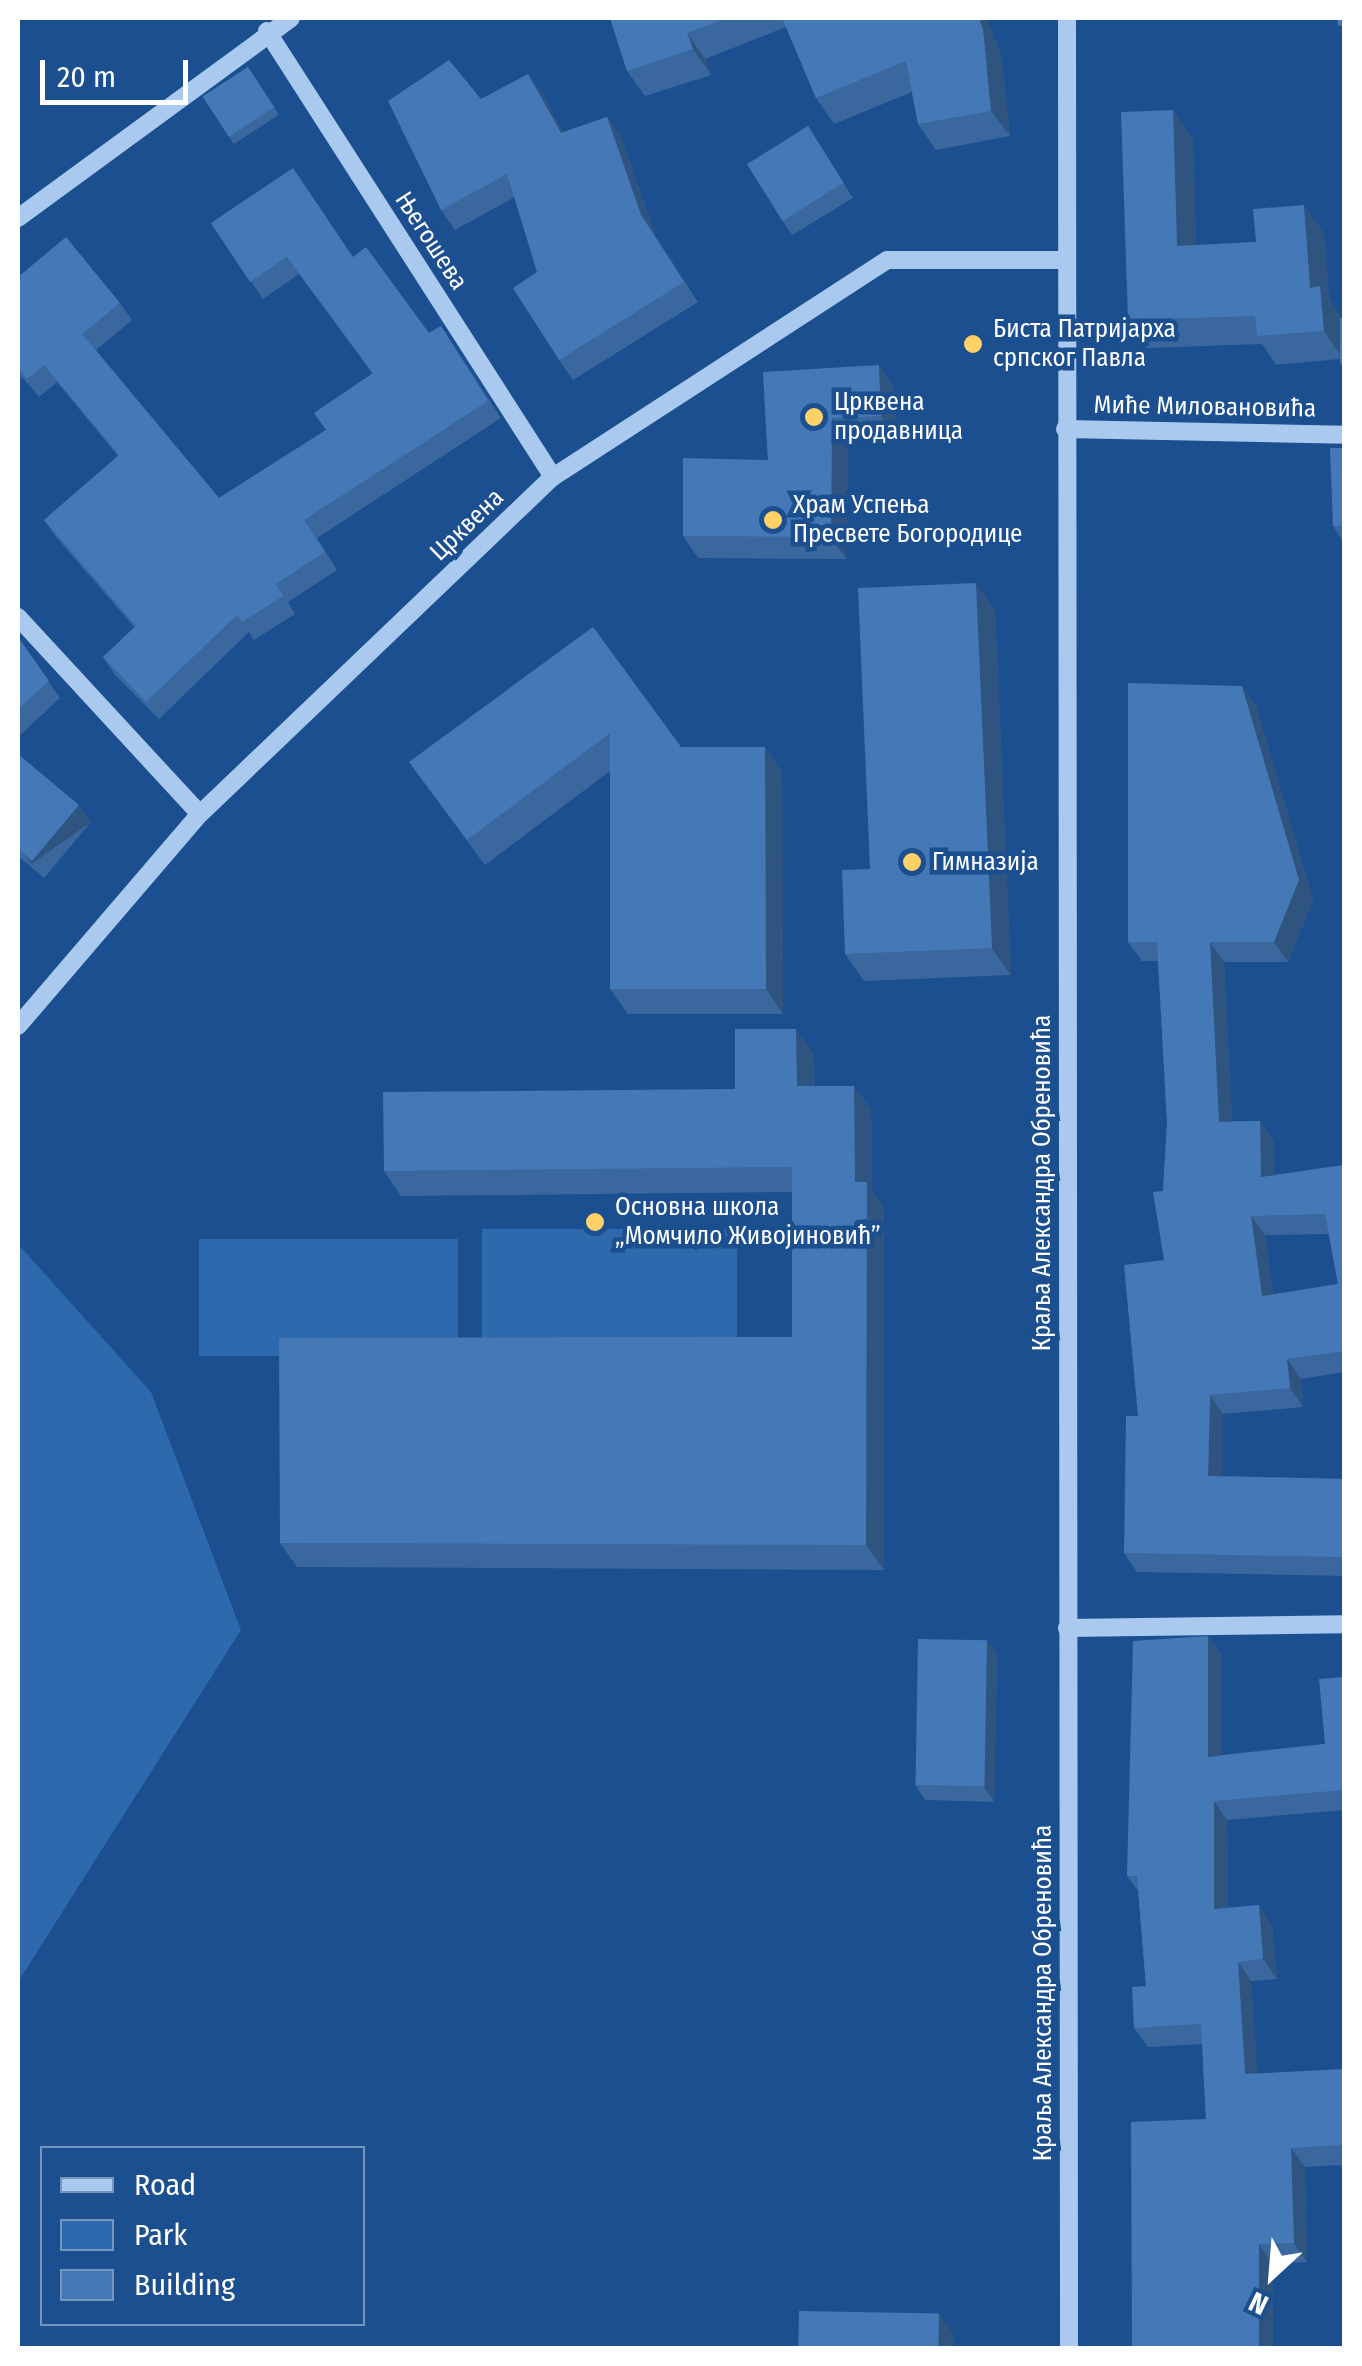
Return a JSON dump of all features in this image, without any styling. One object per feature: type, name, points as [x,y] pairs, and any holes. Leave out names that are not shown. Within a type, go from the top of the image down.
[{"type":"street","points":[[18,218],[267,31],[291,18]]},
{"type":"street","name":"Краља Александра Обреновића","points":[[1067,18],[1069,2348]]},
{"type":"street","name":"Његошева","points":[[267,31],[553,477]]},
{"type":"street","name":"Црквена","points":[[18,1026],[200,814],[553,477],[887,260],[1065,260]]},
{"type":"street","name":"Миће Миловановића","points":[[1065,428],[1344,435]]},
{"type":"street","points":[[18,617],[200,814]]},
{"type":"street","points":[[1067,1628],[1344,1624]]},
{"type":"green space","points":[[482,1229],[737,1229],[737,1360],[482,1360]]},
{"type":"green space","points":[[199,1239],[458,1239],[458,1356],[199,1356]]},
{"type":"green space","points":[[18,1244],[151,1392],[241,1630],[18,1982]]},
{"type":"building","points":[[610,18],[727,18],[687,33],[693,49],[627,71]]},
{"type":"building","points":[[782,18],[979,18],[991,111],[918,124],[906,61],[816,98]]},
{"type":"building","points":[[449,60],[481,99],[528,74],[561,133],[607,117],[641,215],[684,282],[559,360],[513,288],[537,272],[507,174],[441,210],[388,101]]},
{"type":"building","points":[[248,67],[274,107],[229,137],[203,96]]},
{"type":"building","points":[[1173,110],[1177,246],[1256,242],[1253,209],[1304,205],[1310,288],[1320,286],[1324,331],[1257,336],[1255,316],[1128,320],[1121,112]]},
{"type":"building","points":[[808,126],[844,183],[782,221],[747,164]]},
{"type":"building","points":[[293,168],[353,257],[366,247],[429,333],[441,326],[488,401],[304,520],[325,552],[276,584],[283,596],[242,622],[237,615],[146,702],[103,657],[136,626],[44,520],[119,455],[44,365],[27,379],[18,368],[18,277],[66,237],[120,303],[82,334],[219,498],[326,430],[314,413],[373,373],[287,257],[250,282],[211,223]]},
{"type":"building","points":[[1340,318],[1344,318],[1344,363],[1340,363]]},
{"type":"building","points":[[879,365],[881,416],[832,418],[831,537],[683,536],[683,458],[768,460],[763,372]]},
{"type":"building","points":[[1330,448],[1344,448],[1344,526],[1333,526]]},
{"type":"building","points":[[976,583],[992,948],[845,954],[842,870],[870,869],[858,588]]},
{"type":"building","points":[[593,627],[681,747],[765,747],[766,989],[610,989],[610,733],[467,840],[409,762]]},
{"type":"building","points":[[18,637],[49,681],[18,709]]},
{"type":"building","points":[[1128,683],[1242,686],[1299,880],[1274,942],[1210,942],[1219,1122],[1260,1121],[1261,1177],[1344,1165],[1344,1351],[1287,1359],[1290,1388],[1210,1395],[1208,1476],[1344,1479],[1344,1557],[1124,1553],[1126,1416],[1138,1416],[1124,1265],[1164,1260],[1153,1192],[1163,1191],[1167,1122],[1157,942],[1128,942]],"holes":[[[1325,1214],[1338,1284],[1262,1296],[1251,1216]]]},
{"type":"building","points":[[18,754],[79,805],[32,861],[18,849]]},
{"type":"building","points":[[735,1029],[796,1029],[797,1086],[854,1086],[855,1182],[867,1182],[866,1545],[280,1543],[279,1338],[792,1337],[792,1167],[384,1171],[383,1092],[735,1089]]},
{"type":"building","points":[[1208,1636],[1208,1757],[1325,1744],[1319,1679],[1344,1677],[1344,1790],[1214,1801],[1214,1909],[1259,1905],[1263,1959],[1238,1962],[1245,2074],[1344,2069],[1344,2145],[1291,2148],[1294,2243],[1259,2244],[1259,2347],[1132,2348],[1131,2122],[1206,2119],[1201,2024],[1134,2028],[1132,1987],[1146,1986],[1137,1876],[1127,1876],[1133,1641]]},
{"type":"building","points":[[918,1639],[987,1640],[984,1786],[915,1785]]},
{"type":"building","points":[[799,2311],[939,2313],[938,2348],[798,2348]]},
{"type":"place","name":"Биста Патријарха српског Павла","points":[[973,344]]},
{"type":"place","name":"Црквена продавница","points":[[814,417]]},
{"type":"place","name":"Храм Успења Пресвете Богородице","points":[[773,520]]},
{"type":"place","name":"Гимназија","points":[[912,862]]},
{"type":"place","name":"Основна школа „Момчило Живојиновић”","points":[[595,1222]]}]
